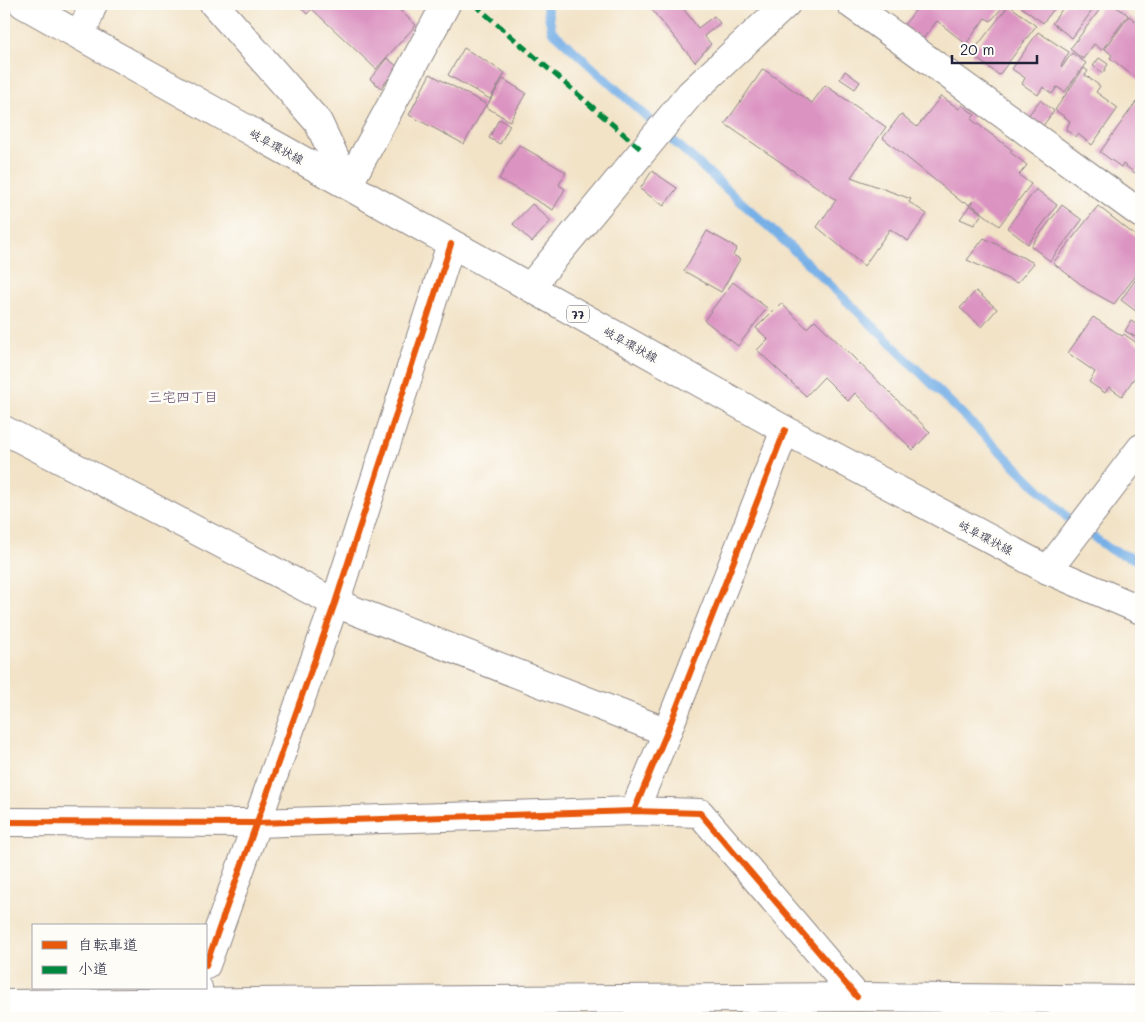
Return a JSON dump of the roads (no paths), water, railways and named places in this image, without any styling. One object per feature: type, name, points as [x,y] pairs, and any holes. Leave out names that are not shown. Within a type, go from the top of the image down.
[{"type":"main road","name":"岐阜環状線","points":[[23,4],[785,430],[1048,570],[1141,610]]},
{"type":"main road","points":[[81,36],[93,4]]},
{"type":"main road","points":[[214,4],[318,122],[348,185]]},
{"type":"main road","points":[[348,185],[446,4]]},
{"type":"main road","points":[[530,288],[690,94],[786,4]]},
{"type":"main road","points":[[851,4],[1141,214]]},
{"type":"main road","points":[[208,959],[335,603],[451,244]]},
{"type":"main road","points":[[4,430],[335,603],[667,732]]},
{"type":"main road","points":[[634,811],[667,732],[785,430]]},
{"type":"main road","points":[[1048,570],[1141,448]]},
{"type":"main road","points":[[4,822],[256,823],[634,811],[700,813],[857,997]]},
{"type":"main road","points":[[4,1004],[857,997],[1097,998],[1141,1000]]},
{"type":"main road","points":[[1097,998],[1119,1018]]},
{"type":"waterway","points":[[546,4],[552,31],[782,239],[1068,518],[1111,550],[1141,561]]},
{"type":"district","name":"三宅四丁目","points":[[183,396]]}]
